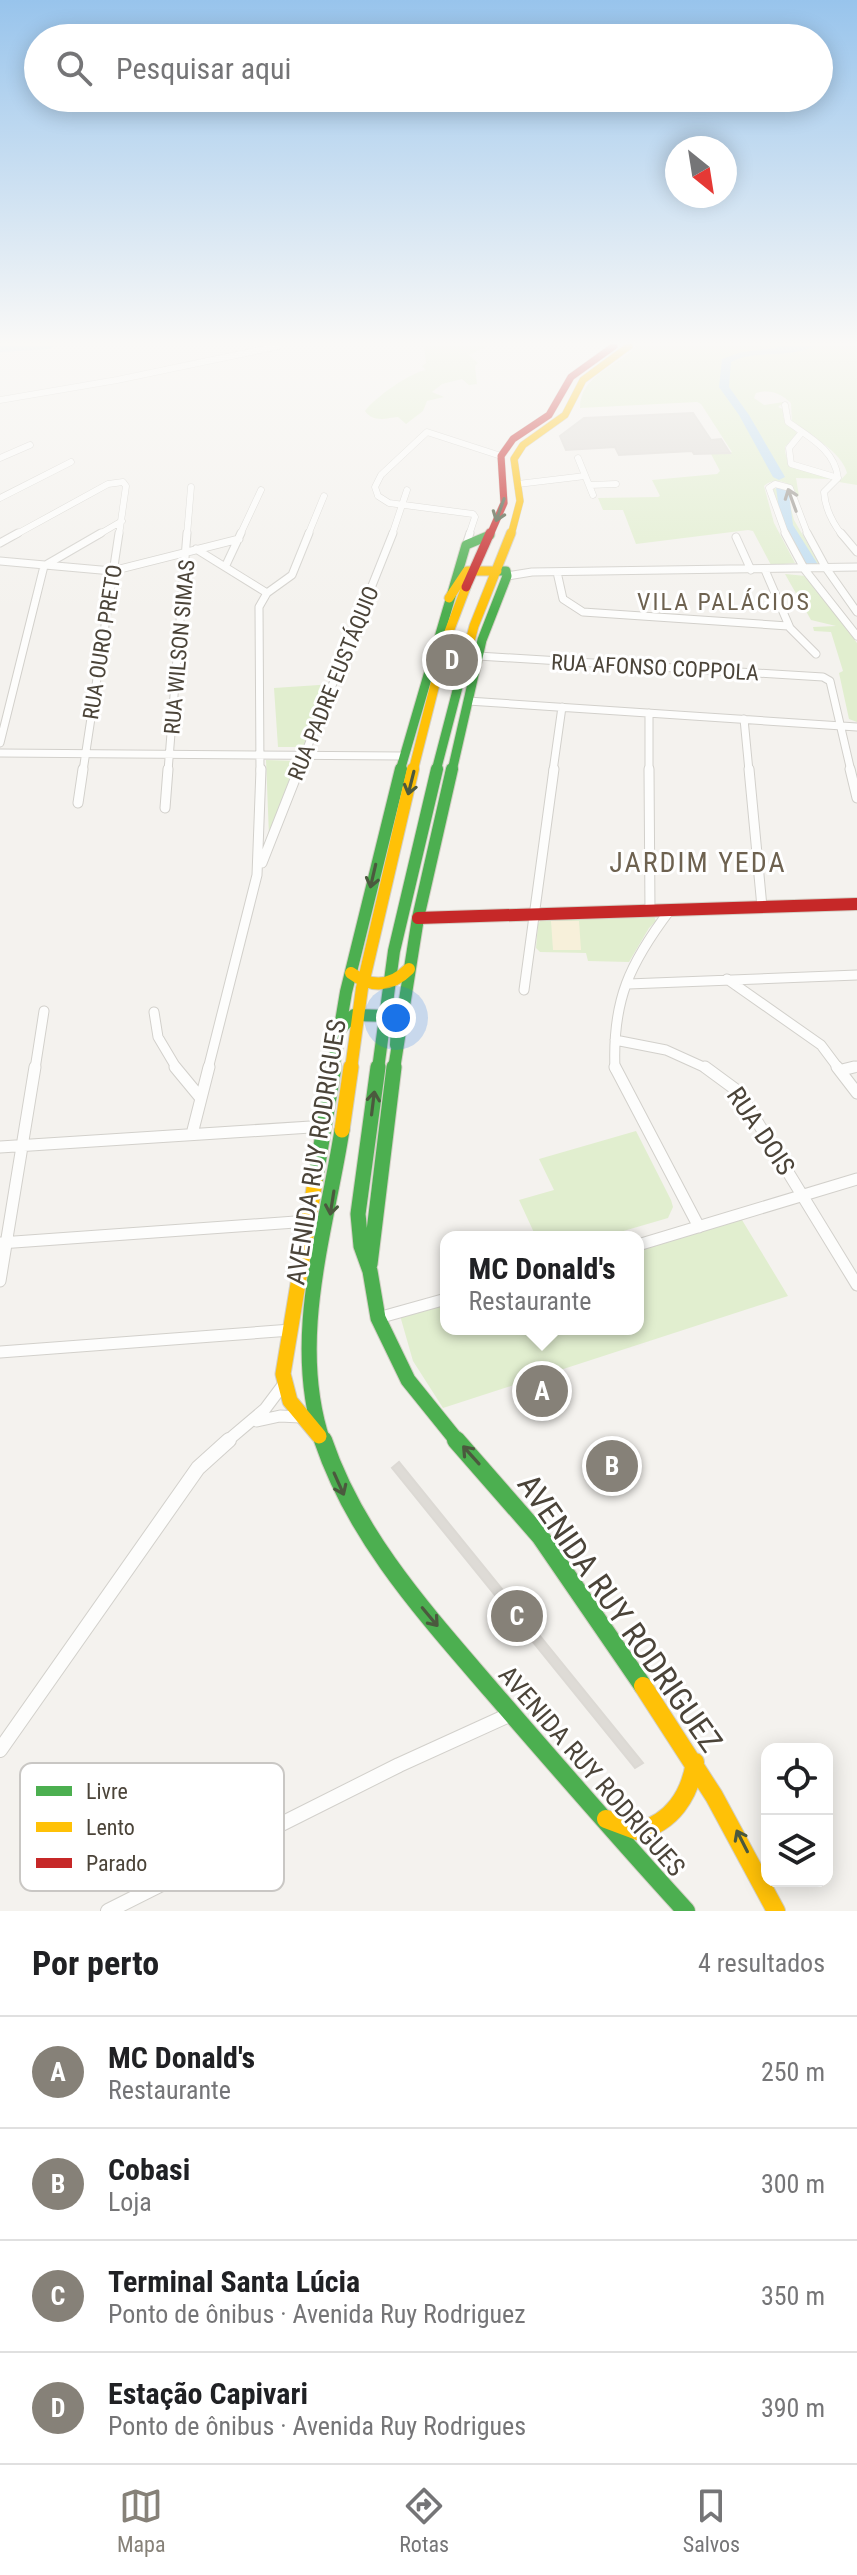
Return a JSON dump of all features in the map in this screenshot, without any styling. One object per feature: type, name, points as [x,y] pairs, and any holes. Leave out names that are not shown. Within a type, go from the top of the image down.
[{"type":"main road","points":[[501,456],[518,435]]},
{"type":"main road","name":"AVENIDA RUY RODRIGUES","points":[[378,1318],[370,1271],[361,1246],[358,1214],[384,1015],[403,907],[474,626],[503,573],[517,519],[520,501],[513,464],[519,450],[539,435]]},
{"type":"main road","name":"AVENIDA RUY RODRIGUES","points":[[501,456],[499,468],[505,497],[447,637],[375,923],[308,1336],[310,1390],[321,1438],[348,1503],[381,1557],[598,1816],[686,1911]]},
{"type":"main road","points":[[321,1438],[300,1417],[283,1385],[340,1029],[404,756],[449,598],[466,545],[490,535]]},
{"type":"main road","points":[[370,1271],[373,1222],[396,1045],[418,918],[478,656],[503,573],[473,570],[461,577],[449,598]]},
{"type":"main road","points":[[418,918],[857,904]]},
{"type":"main road","points":[[351,973],[364,983],[390,984],[400,981],[409,969]]},
{"type":"main road","points":[[340,1029],[346,1018],[361,1012],[384,1015],[396,1022],[396,1045]]},
{"type":"main road","name":"AVENIDA RUY RODRIGUEZ","points":[[378,1318],[390,1347],[427,1407],[540,1536],[695,1761],[740,1836],[776,1911]]},
{"type":"main road","points":[[598,1816],[637,1831],[652,1827],[689,1791],[696,1773],[695,1761]]},
{"type":"street","points":[[424,435],[381,475],[375,487],[378,496],[404,506],[473,514],[475,517],[466,545]]},
{"type":"street","points":[[437,435],[501,456]]},
{"type":"street","points":[[799,435],[789,448],[791,464],[838,478]]},
{"type":"street","points":[[806,435],[823,448],[839,470],[838,478]]},
{"type":"street","points":[[0,458],[30,445]]},
{"type":"street","points":[[0,446],[15,451]]},
{"type":"street","points":[[578,458],[593,495]]},
{"type":"street","points":[[0,498],[71,462]]},
{"type":"street","points":[[518,484],[585,476]]},
{"type":"street","points":[[838,478],[827,485],[823,500],[831,522],[857,552]]},
{"type":"street","name":"RUA OURO PRETO","points":[[0,543],[108,484],[123,482],[126,486],[83,753],[78,803]]},
{"type":"street","points":[[590,485],[616,484]]},
{"type":"street","points":[[857,612],[826,570],[798,515],[790,488],[775,484],[769,488],[781,525],[805,570],[857,636]]},
{"type":"street","name":"RUA WILSON SIMAS","points":[[165,808],[192,550],[191,487]]},
{"type":"street","points":[[226,565],[261,490]]},
{"type":"street","name":"RUA PADRE EUSTÁQUIO","points":[[257,875],[404,506],[407,490]]},
{"type":"street","points":[[192,1134],[199,1096],[257,875],[261,756],[259,607],[267,593],[292,575],[324,496]]},
{"type":"street","points":[[0,743],[44,566],[122,521]]},
{"type":"street","points":[[736,537],[751,570]]},
{"type":"street","points":[[0,561],[112,571],[239,539]]},
{"type":"street","points":[[192,550],[226,565],[267,593]]},
{"type":"street","points":[[503,573],[826,570],[857,567]]},
{"type":"street","points":[[765,570],[788,626],[802,644],[816,654]]},
{"type":"street","points":[[557,572],[563,599],[583,612],[788,626]]},
{"type":"street","name":"RUA AFONSO COPPOLA","points":[[478,656],[823,677],[830,681],[842,726]]},
{"type":"street","points":[[468,701],[857,727]]},
{"type":"street","points":[[524,990],[562,707]]},
{"type":"street","points":[[649,713],[650,911]]},
{"type":"street","points":[[744,719],[762,907]]},
{"type":"street","points":[[842,726],[857,798]]},
{"type":"street","points":[[0,753],[404,756]]},
{"type":"street","points":[[670,910],[636,958],[615,1040],[615,1069],[699,1227]]},
{"type":"street","points":[[628,984],[857,975]]},
{"type":"street","points":[[727,979],[806,1032],[842,1070],[857,1093]]},
{"type":"street","points":[[0,1281],[44,1011]]},
{"type":"street","points":[[154,1012],[155,1033],[164,1051],[199,1096]]},
{"type":"street","name":"RUA DOIS","points":[[615,1040],[667,1049],[717,1071],[739,1092],[753,1110],[857,1285]]},
{"type":"street","points":[[842,1070],[857,1066]]},
{"type":"street","points":[[0,1147],[326,1126]]},
{"type":"street","points":[[644,1243],[857,1179]]},
{"type":"street","points":[[4,1243],[309,1221]]},
{"type":"street","points":[[378,1318],[440,1301]]},
{"type":"street","points":[[0,1352],[291,1330]]},
{"type":"street","points":[[0,1750],[198,1468],[214,1451],[253,1422],[273,1402],[283,1385]]},
{"type":"street","points":[[253,1422],[280,1416],[300,1417]]},
{"type":"street","points":[[284,1823],[511,1714]]},
{"type":"street","points":[[108,1911],[148,1891]]},
{"type":"green space","points":[[721,435],[795,435],[785,447],[790,463],[801,470],[832,479],[796,478],[799,496],[795,496],[794,489],[783,482],[775,481],[764,486],[774,523],[795,563],[771,565],[753,531],[748,530],[636,544],[623,510],[603,510],[598,498],[658,497],[652,480],[717,474],[720,471],[711,454],[732,452]]},
{"type":"green space","points":[[811,435],[857,435],[857,485],[839,482],[847,473],[844,465]]},
{"type":"green space","points":[[773,489],[786,490],[794,520],[819,563],[808,564],[787,531]]},
{"type":"green space","points":[[785,574],[806,576],[857,643],[857,722],[849,719],[839,673],[843,671],[831,632],[814,631],[813,627],[836,626],[811,620]]},
{"type":"green space","points":[[334,684],[311,747],[278,747],[274,688]]},
{"type":"green space","points":[[266,760],[296,761],[269,836]]},
{"type":"green space","points":[[654,916],[656,921],[629,962],[588,961],[586,953],[540,952],[536,948],[538,924],[542,919]]},
{"type":"green space","points":[[636,1131],[673,1207],[668,1218],[624,1231],[533,1231],[519,1200],[554,1190],[539,1159]]},
{"type":"green space","points":[[739,1215],[788,1296],[443,1408],[413,1361],[399,1312],[440,1301],[440,1335],[644,1335],[644,1242]]},
{"type":"sand","points":[[551,921],[579,921],[581,950],[553,950]]},
{"type":"building","points":[[708,435],[711,440],[721,439],[730,453],[694,454],[692,451],[619,455],[615,447],[566,450],[560,436]]},
{"type":"building","points":[[399,1462],[643,1763],[635,1768],[392,1468]]},
{"type":"waterway","points":[[755,435],[779,477]]},
{"type":"waterway","points":[[782,487],[787,525],[811,563]]},
{"type":"traffic: fast","points":[[315,1182],[346,992],[394,793],[466,545],[490,535]]},
{"type":"traffic: fast","points":[[370,1264],[386,1116],[418,918],[482,640],[507,576],[506,571],[497,571]]},
{"type":"traffic: fast","points":[[459,683],[418,841],[394,951],[358,1214],[361,1246],[370,1271],[378,1318],[408,1380],[427,1407],[540,1536],[643,1686]]},
{"type":"traffic: fast","points":[[340,1029],[354,1015],[389,1016],[397,1025],[396,1045]]},
{"type":"traffic: fast","points":[[342,1130],[314,1287],[309,1350],[310,1381],[318,1427],[333,1470],[353,1511],[405,1587],[565,1776],[686,1911]]},
{"type":"traffic: slow","points":[[459,683],[474,626],[517,519],[520,501],[514,459],[523,445],[537,435]]},
{"type":"traffic: slow","points":[[449,598],[467,571],[497,571]]},
{"type":"traffic: slow","points":[[342,1130],[362,988],[385,880],[447,637],[466,587]]},
{"type":"traffic: slow","points":[[351,973],[366,982],[381,984],[396,980],[409,969]]},
{"type":"traffic: slow","points":[[315,1182],[283,1374],[290,1401],[319,1436]]},
{"type":"traffic: slow","points":[[643,1686],[714,1796],[776,1911]]},
{"type":"traffic: slow","points":[[606,1819],[638,1831],[660,1823],[685,1796],[695,1762]]},
{"type":"traffic: jam","points":[[466,587],[504,503],[501,456],[519,435]]},
{"type":"traffic: jam","points":[[418,918],[857,904]]},
{"type":"place","name":"Estação Capivari","points":[[452,660]]},
{"type":"place","name":"MC Donald's","points":[[542,1391]]},
{"type":"place","name":"Cobasi","points":[[612,1466]]},
{"type":"place","name":"Terminal Santa Lúcia","points":[[517,1616]]},
{"type":"district","name":"VILA PALÁCIOS","points":[[724,602]]},
{"type":"district","name":"JARDIM YEDA","points":[[698,862]]}]
